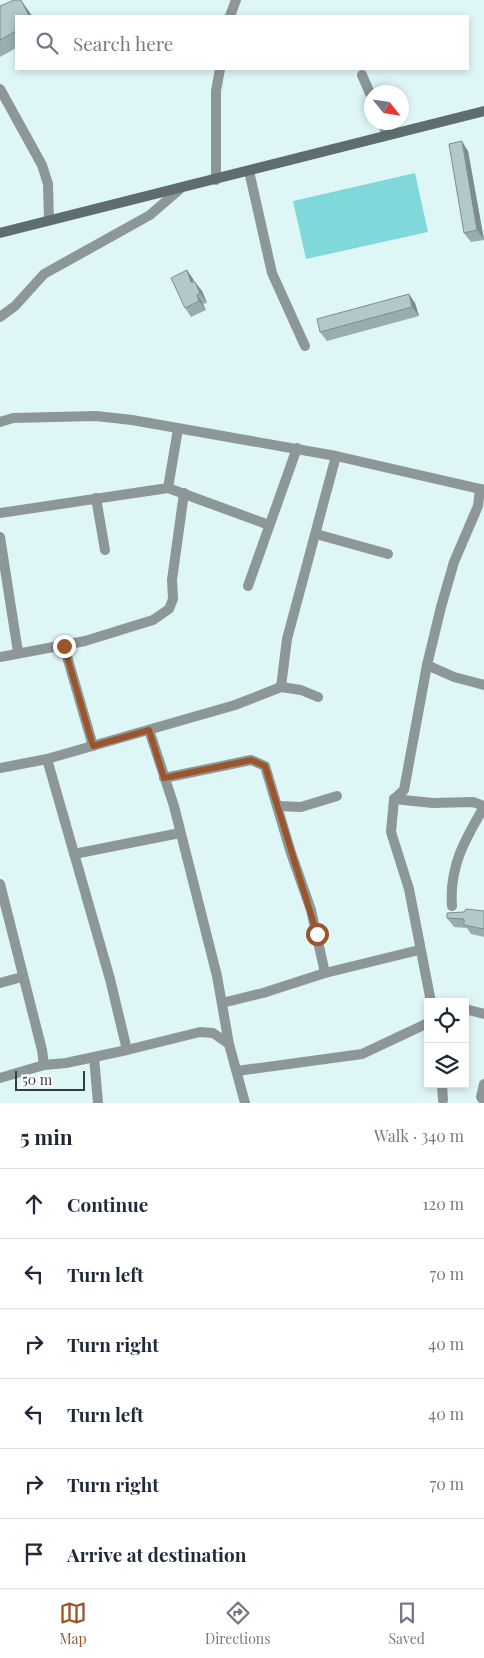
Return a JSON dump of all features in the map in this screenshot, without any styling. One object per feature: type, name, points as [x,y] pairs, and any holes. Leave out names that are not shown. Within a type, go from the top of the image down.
[{"type":"main road","points":[[0,233],[484,111]]},
{"type":"street","points":[[230,15],[236,0]]},
{"type":"street","points":[[216,180],[216,90],[220,70]]},
{"type":"street","points":[[362,75],[366,85]]},
{"type":"street","points":[[0,89],[42,165],[48,184],[49,220]]},
{"type":"street","points":[[385,130],[387,135]]},
{"type":"street","points":[[249,171],[272,273],[305,346]]},
{"type":"street","points":[[0,317],[15,306],[44,274],[150,215],[180,189]]},
{"type":"street","points":[[0,422],[13,418],[96,416],[297,448],[482,489],[478,506],[452,571],[426,665],[404,790],[394,799],[391,832],[409,889],[419,950],[430,998]]},
{"type":"street","points":[[168,488],[178,428]]},
{"type":"street","points":[[248,586],[297,448]]},
{"type":"street","points":[[281,687],[287,639],[336,456]]},
{"type":"street","points":[[0,514],[168,488],[269,525]]},
{"type":"street","points":[[0,657],[18,652],[64,646],[153,620],[169,609],[173,599],[172,580],[184,493]]},
{"type":"street","points":[[96,498],[106,550]]},
{"type":"street","points":[[316,534],[388,554]]},
{"type":"street","points":[[0,537],[18,652]]},
{"type":"street","points":[[64,646],[93,746]]},
{"type":"street","points":[[426,665],[454,677],[484,685]]},
{"type":"street","points":[[0,768],[47,759],[149,730],[235,705],[281,687],[301,690],[318,697]]},
{"type":"street","points":[[149,730],[180,833],[217,976],[229,1044],[245,1103]]},
{"type":"street","points":[[47,759],[110,979],[127,1050]]},
{"type":"street","points":[[164,778],[251,760],[265,766],[291,853],[311,910],[325,973]]},
{"type":"street","points":[[278,806],[301,806],[337,796]]},
{"type":"street","points":[[394,799],[433,803],[473,802],[484,806],[466,836],[458,856],[451,892],[452,906]]},
{"type":"street","points":[[74,854],[180,833]]},
{"type":"street","points":[[0,884],[42,1050],[44,1065]]},
{"type":"street","points":[[222,1003],[263,993],[325,973],[419,950]]},
{"type":"street","points":[[0,983],[22,977]]},
{"type":"street","points":[[469,1011],[484,1014]]},
{"type":"street","points":[[213,1033],[225,1021]]},
{"type":"street","points":[[237,1070],[362,1054],[424,1025]]},
{"type":"street","points":[[0,1078],[44,1065],[127,1050],[186,1034],[213,1033],[229,1044]]},
{"type":"street","points":[[94,1057],[98,1103]]},
{"type":"street","points":[[484,1084],[481,1097],[484,1101]]},
{"type":"street","points":[[442,1088],[443,1100]]},
{"type":"shaded area","points":[[415,173],[428,232],[306,259],[293,201]]},
{"type":"building","points":[[14,0],[21,0],[28,15],[15,15],[15,32],[0,40],[0,6]]},
{"type":"building","points":[[462,141],[477,230],[464,233],[449,144]]},
{"type":"building","points":[[187,270],[191,282],[195,282],[200,293],[197,295],[199,301],[185,308],[171,278]]},
{"type":"building","points":[[409,294],[412,307],[320,332],[317,319]]},
{"type":"building","points":[[466,909],[484,911],[484,929],[464,925],[464,919],[447,918],[447,913],[464,912]]},
{"type":"route","points":[[64,646],[93,746],[149,730],[164,778],[251,760],[265,766],[317,934]]}]
